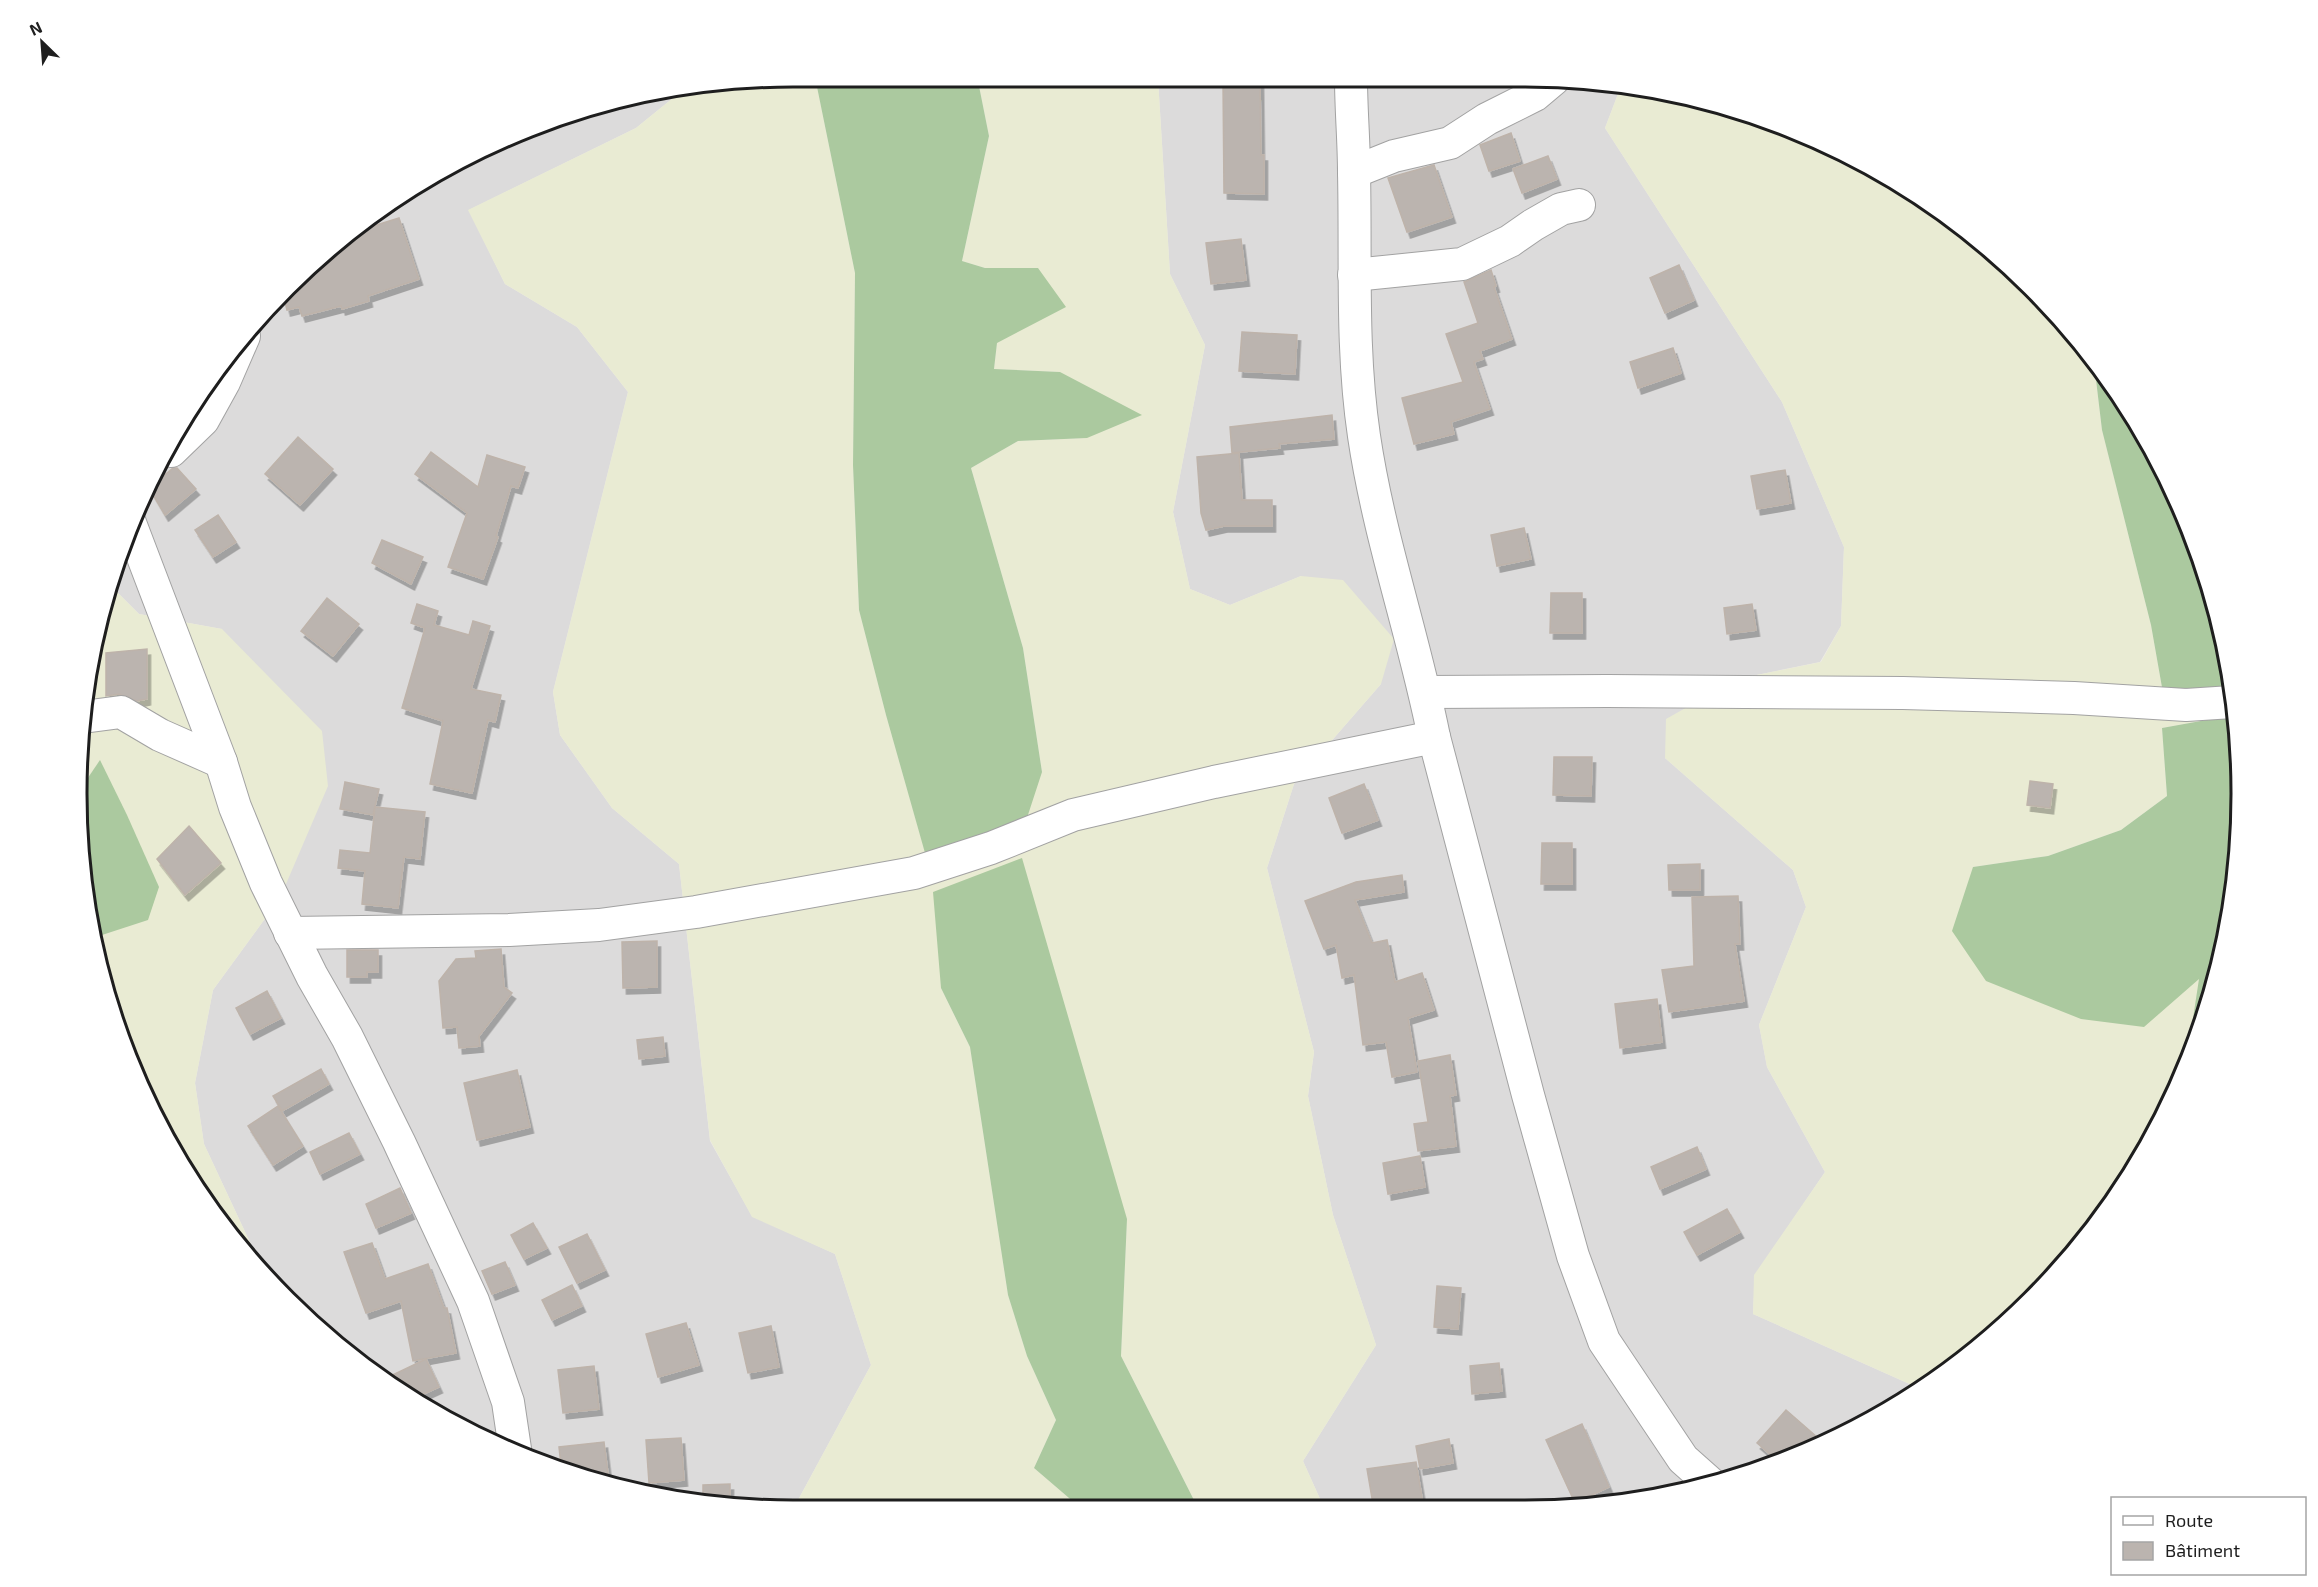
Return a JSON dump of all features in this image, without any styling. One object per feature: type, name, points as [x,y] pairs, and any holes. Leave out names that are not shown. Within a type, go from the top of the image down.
[{"type":"street","points":[[1352,87],[1355,355],[1364,436],[1381,525],[1425,692],[1434,737],[1573,1256],[1604,1341],[1683,1459],[1703,1477]]},
{"type":"street","points":[[1354,172],[1394,156],[1450,144],[1487,119],[1535,95],[1544,88]]},
{"type":"street","points":[[1354,275],[1462,264],[1510,241],[1561,209],[1579,205]]},
{"type":"street","points":[[182,441],[203,420],[231,366]]},
{"type":"street","points":[[135,537],[221,762],[247,838],[290,933],[347,1037],[399,1142],[473,1301],[508,1402],[514,1442]]},
{"type":"street","points":[[1425,692],[1903,693],[2074,698],[2186,705],[2225,702]]},
{"type":"street","points":[[92,716],[121,712],[160,735],[221,762]]},
{"type":"street","points":[[290,933],[508,930],[599,925],[696,912],[914,873],[990,848],[1073,815],[1214,782],[1434,737]]},
{"type":"shaded area","points":[[1158,87],[1524,87],[1618,93],[1605,128],[1782,402],[1844,547],[1841,626],[1820,662],[1737,679],[1665,758],[1793,870],[1806,907],[1759,1025],[1767,1067],[1825,1172],[1755,1275],[1753,1314],[1911,1385],[1837,1427],[1795,1446],[1752,1463],[1662,1486],[1617,1494],[1524,1500],[1321,1500],[1303,1461],[1376,1345],[1333,1215],[1308,1096],[1314,1052],[1267,868],[1294,784],[1381,684],[1301,576],[1230,605],[1190,589],[1173,512],[1205,345],[1170,274]]},
{"type":"shaded area","points":[[673,98],[636,128],[469,210],[505,284],[577,327],[628,392],[553,692],[560,735],[612,808],[679,864],[710,1141],[752,1216],[835,1254],[871,1365],[798,1500],[701,1494],[611,1476],[566,1463],[481,1427],[401,1381],[363,1354],[294,1293],[252,1247],[204,1144],[195,1083],[213,990],[280,898],[222,629],[139,614],[117,592],[124,566],[160,481],[206,401],[233,363],[294,294],[363,233],[401,206],[481,160],[566,124],[611,111]]},
{"type":"green space","points":[[817,87],[855,273],[853,465],[859,610],[927,859],[1042,772],[1023,648],[971,468],[1018,441],[1087,438],[1060,372],[994,369],[997,343],[1038,268],[985,268],[962,261],[989,136],[979,87],[1158,87],[1170,274],[1205,345],[1173,512],[1190,589],[1230,605],[1301,576],[1343,580],[1394,639],[1381,684],[1294,784],[1267,868],[1314,1052],[1308,1096],[1333,1215],[1376,1345],[1303,1461],[1321,1500],[1194,1500],[1121,1356],[1127,1219],[941,988],[970,1047],[1008,1295],[1027,1356],[1056,1420],[1034,1468],[1071,1500],[798,1500],[871,1365],[835,1254],[752,1217],[710,1140],[679,864],[612,808],[560,735],[553,692],[628,392],[577,327],[505,284],[468,210],[636,128],[673,98],[747,89]]},
{"type":"green space","points":[[817,87],[979,87],[989,136],[962,261],[985,268],[1038,268],[1066,307],[997,343],[994,369],[1060,372],[1142,415],[1087,438],[1018,441],[971,468],[1023,648],[1042,772],[1025,824],[927,860],[859,610],[853,465],[855,273]]},
{"type":"green space","points":[[1618,93],[1707,111],[1752,124],[1795,141],[1837,160],[1917,206],[1955,233],[2024,294],[2056,328],[2096,378],[2102,430],[2151,625],[2163,693],[2226,713],[2226,716],[2162,728],[2167,796],[2121,830],[2048,856],[1973,867],[2200,979],[2192,1027],[2158,1106],[2112,1186],[2085,1224],[2056,1259],[1990,1325],[1955,1354],[1911,1385],[1753,1314],[1754,1275],[1825,1172],[1767,1067],[1759,1025],[1806,907],[1793,870],[1665,758],[1666,719],[1737,679],[1821,662],[1841,626],[1844,547],[1782,402],[1605,128]]},
{"type":"green space","points":[[2096,378],[2136,440],[2177,523],[2194,566],[2207,611],[2223,689],[2163,693],[2151,625],[2102,430]]},
{"type":"green space","points":[[117,592],[139,614],[222,629],[322,731],[328,786],[280,898],[213,990],[195,1083],[204,1144],[252,1247],[206,1186],[182,1147],[160,1106],[124,1021],[102,934],[100,761],[88,779],[93,701]]},
{"type":"green space","points":[[2226,716],[2231,794],[2225,886],[2207,976],[2192,1027],[2199,979],[2144,1027],[2081,1019],[1986,981],[1952,931],[1973,867],[2048,856],[2121,830],[2167,796],[2162,728]]},
{"type":"green space","points":[[100,760],[159,887],[148,920],[102,935],[93,886],[88,778]]},
{"type":"green space","points":[[1022,858],[1127,1219],[1121,1356],[1194,1500],[1071,1500],[1034,1468],[1056,1420],[1027,1356],[1008,1295],[970,1047],[941,988],[933,892]]},
{"type":"building","points":[[1223,87],[1260,87],[1264,194],[1224,193]]},
{"type":"building","points":[[1511,133],[1520,161],[1489,171],[1480,145]]},
{"type":"building","points":[[1548,156],[1557,179],[1522,193],[1513,169]]},
{"type":"building","points":[[1434,165],[1452,217],[1407,232],[1388,178]]},
{"type":"building","points":[[399,218],[419,279],[368,296],[369,301],[342,309],[341,306],[302,316],[299,307],[287,310],[285,303],[294,294],[328,262],[372,226]]},
{"type":"building","points":[[1241,239],[1246,280],[1211,284],[1206,243]]},
{"type":"building","points":[[1679,265],[1694,300],[1665,313],[1650,278]]},
{"type":"building","points":[[1491,270],[1496,286],[1494,287],[1512,339],[1480,351],[1483,359],[1474,362],[1490,409],[1451,422],[1454,434],[1414,444],[1402,398],[1463,382],[1446,334],[1478,323],[1464,282]]},
{"type":"building","points":[[1242,332],[1297,335],[1295,374],[1239,371]]},
{"type":"building","points":[[1673,348],[1681,373],[1638,388],[1630,362]]},
{"type":"building","points":[[1332,415],[1334,439],[1279,444],[1280,448],[1232,453],[1230,427]]},
{"type":"building","points":[[298,437],[333,469],[300,505],[265,474]]},
{"type":"building","points":[[431,452],[478,487],[487,455],[525,467],[518,488],[511,486],[496,536],[498,537],[483,579],[448,567],[467,513],[415,474]]},
{"type":"building","points":[[1239,453],[1242,500],[1272,500],[1272,526],[1224,526],[1206,530],[1201,513],[1197,457]]},
{"type":"building","points":[[173,468],[177,468],[196,489],[165,515],[153,495],[162,477]]},
{"type":"building","points":[[1785,470],[1791,503],[1757,509],[1751,476]]},
{"type":"building","points":[[218,515],[236,542],[213,557],[195,530]]},
{"type":"building","points":[[1524,528],[1531,559],[1497,566],[1491,535]]},
{"type":"building","points":[[382,540],[423,557],[411,584],[372,563]]},
{"type":"building","points":[[1551,593],[1582,593],[1582,633],[1550,633]]},
{"type":"building","points":[[327,598],[359,624],[333,656],[301,631]]},
{"type":"building","points":[[417,604],[438,611],[434,625],[469,635],[473,621],[490,626],[471,689],[501,695],[495,722],[488,720],[472,793],[430,784],[443,721],[402,708],[425,628],[411,623]]},
{"type":"building","points":[[1752,604],[1756,630],[1727,634],[1724,608]]},
{"type":"building","points":[[147,649],[147,699],[137,701],[119,694],[106,696],[106,653]]},
{"type":"building","points":[[1554,757],[1592,757],[1591,796],[1553,795]]},
{"type":"building","points":[[2030,781],[2053,784],[2050,808],[2027,805]]},
{"type":"building","points":[[345,782],[379,789],[373,815],[340,809]]},
{"type":"building","points":[[1364,784],[1378,820],[1342,833],[1329,798]]},
{"type":"building","points":[[375,807],[425,812],[420,859],[404,857],[398,908],[362,904],[365,871],[338,868],[340,850],[370,853]]},
{"type":"building","points":[[189,826],[221,863],[185,895],[157,859]]},
{"type":"building","points":[[1542,843],[1572,843],[1572,884],[1541,884]]},
{"type":"building","points":[[1700,864],[1700,890],[1669,890],[1668,865]]},
{"type":"building","points":[[1402,875],[1404,892],[1355,900],[1372,943],[1387,940],[1395,982],[1422,973],[1434,1010],[1408,1018],[1417,1072],[1392,1077],[1386,1042],[1363,1045],[1354,975],[1342,978],[1336,945],[1324,949],[1305,901],[1356,882]]},
{"type":"building","points":[[1738,896],[1740,944],[1735,944],[1744,1001],[1669,1012],[1662,970],[1694,966],[1692,897]]},
{"type":"building","points":[[657,941],[657,987],[623,988],[622,942]]},
{"type":"building","points":[[501,949],[504,987],[512,993],[479,1036],[480,1046],[459,1048],[457,1027],[443,1028],[439,981],[456,959],[476,958],[475,951]]},
{"type":"building","points":[[347,950],[378,950],[378,972],[367,972],[367,977],[347,977]]},
{"type":"building","points":[[267,991],[281,1018],[250,1034],[236,1008]]},
{"type":"building","points":[[1657,999],[1662,1042],[1620,1048],[1615,1004]]},
{"type":"building","points":[[663,1037],[665,1056],[639,1059],[637,1040]]},
{"type":"building","points":[[1450,1055],[1456,1095],[1450,1096],[1456,1146],[1418,1151],[1414,1124],[1428,1122],[1418,1061]]},
{"type":"building","points":[[321,1069],[329,1084],[282,1111],[273,1096]]},
{"type":"building","points":[[517,1070],[530,1127],[477,1140],[464,1083]]},
{"type":"building","points":[[278,1106],[303,1146],[273,1165],[248,1126]]},
{"type":"building","points":[[349,1133],[360,1154],[320,1174],[310,1152]]},
{"type":"building","points":[[1697,1147],[1706,1169],[1660,1189],[1651,1167]]},
{"type":"building","points":[[1420,1156],[1425,1187],[1388,1194],[1383,1163]]},
{"type":"building","points":[[400,1188],[411,1213],[376,1228],[366,1204]]},
{"type":"building","points":[[1727,1209],[1740,1232],[1697,1255],[1684,1232]]},
{"type":"building","points":[[533,1223],[547,1248],[524,1259],[511,1235]]},
{"type":"building","points":[[587,1234],[605,1270],[577,1283],[559,1247]]},
{"type":"building","points":[[372,1243],[385,1279],[428,1264],[444,1308],[447,1308],[456,1353],[413,1361],[401,1301],[366,1313],[344,1252]]},
{"type":"building","points":[[505,1262],[515,1285],[492,1294],[482,1271]]},
{"type":"building","points":[[572,1285],[582,1306],[552,1320],[542,1300]]},
{"type":"building","points":[[1437,1286],[1461,1288],[1458,1329],[1434,1327]]},
{"type":"building","points":[[686,1323],[699,1365],[658,1377],[646,1334]]},
{"type":"building","points":[[771,1326],[779,1367],[748,1373],[739,1333]]},
{"type":"building","points":[[426,1359],[439,1387],[423,1394],[392,1375]]},
{"type":"building","points":[[1499,1363],[1502,1391],[1472,1394],[1470,1366]]},
{"type":"building","points":[[594,1366],[599,1409],[563,1413],[558,1370]]},
{"type":"building","points":[[1786,1410],[1816,1436],[1771,1455],[1757,1443]]},
{"type":"building","points":[[1582,1424],[1609,1487],[1589,1496],[1573,1498],[1546,1440]]},
{"type":"building","points":[[681,1438],[684,1480],[649,1483],[646,1440]]},
{"type":"building","points":[[1449,1439],[1453,1463],[1420,1469],[1416,1446]]},
{"type":"building","points":[[604,1442],[608,1475],[561,1461],[559,1447]]},
{"type":"building","points":[[1416,1462],[1422,1500],[1372,1500],[1367,1469]]},
{"type":"building","points":[[730,1484],[730,1497],[703,1494],[703,1485]]}]
